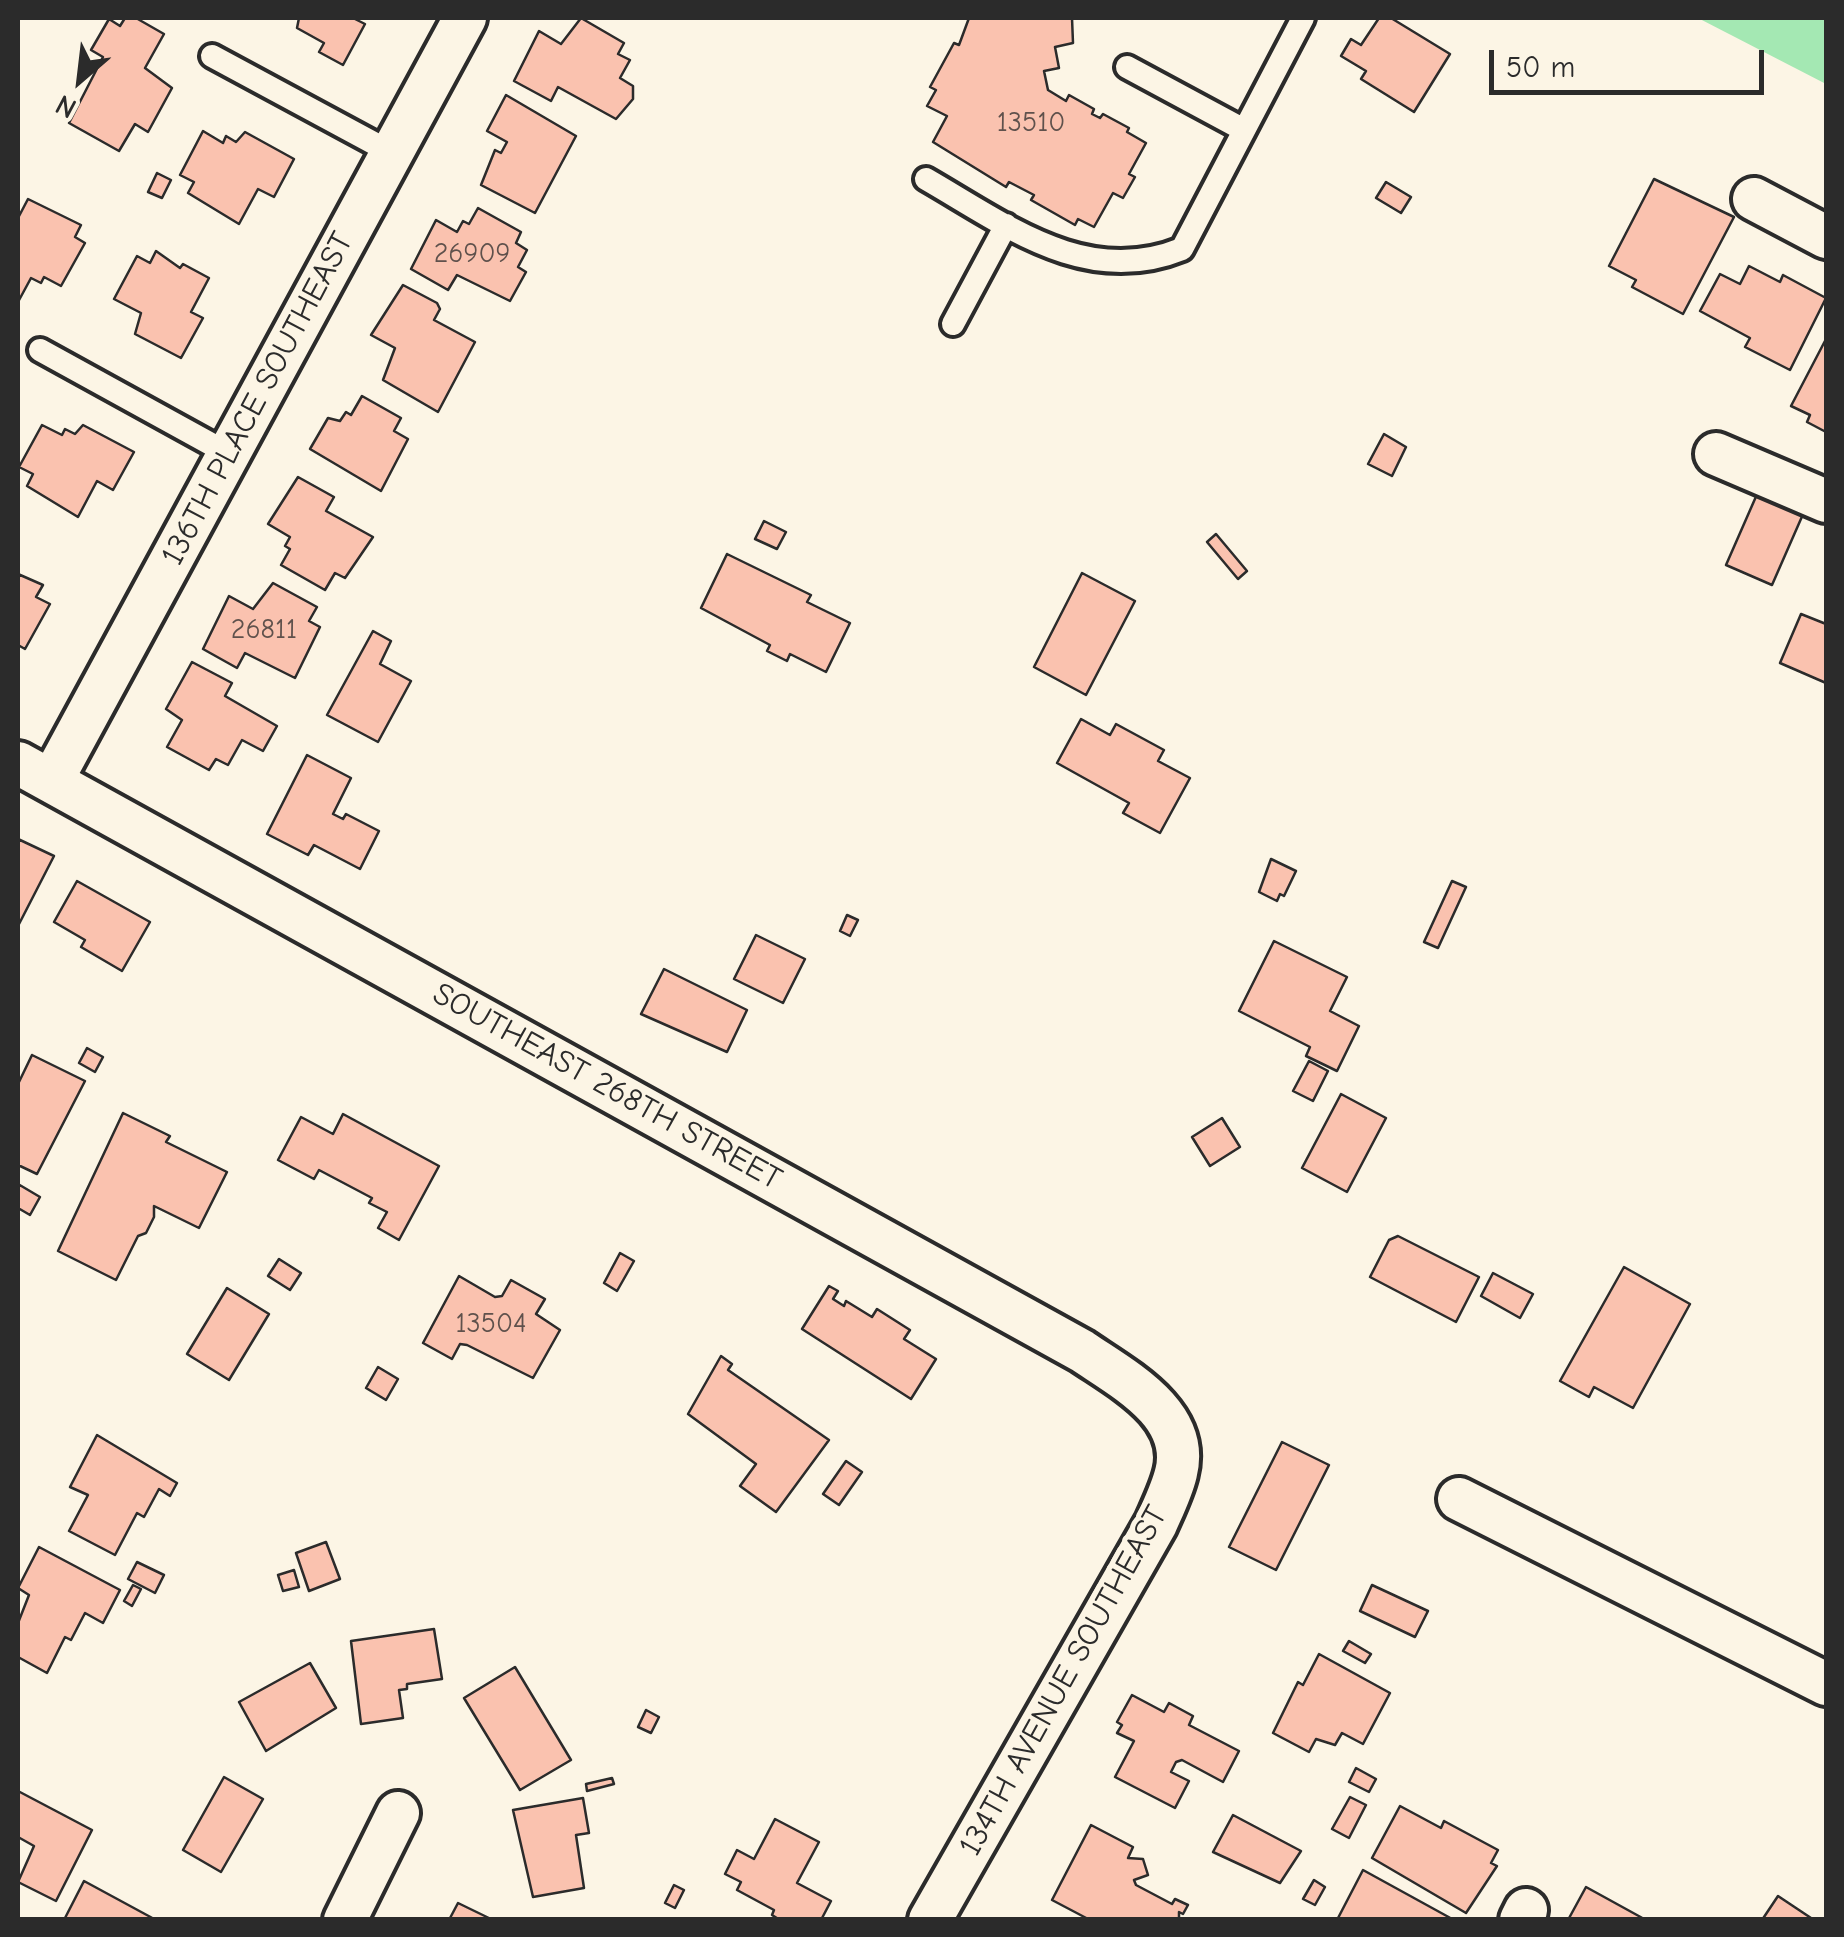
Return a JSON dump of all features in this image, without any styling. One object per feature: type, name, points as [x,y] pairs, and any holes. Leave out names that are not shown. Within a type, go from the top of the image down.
[{"type":"street","name":"136TH PLACE SOUTHEAST","points":[[35,772],[229,454],[465,18]]},
{"type":"street","points":[[1754,198],[1826,237]]},
{"type":"street","points":[[1716,454],[1826,502]]},
{"type":"street","name":"SOUTHEAST 268TH STREET","points":[[35,772],[1082,1351],[1151,1399],[1177,1437]]},
{"type":"street","name":"134TH AVENUE SOUTHEAST","points":[[930,1920],[1156,1524],[1177,1470],[1177,1437]]},
{"type":"street","points":[[1459,1499],[1826,1684]]},
{"type":"street","points":[[345,1920],[398,1813]]},
{"type":"lane","points":[[926,179],[1058,254],[1104,263],[1156,260],[1182,249],[1303,18]]},
{"type":"lane","points":[[212,56],[392,153]]},
{"type":"lane","points":[[1127,67],[1244,130]]},
{"type":"lane","points":[[954,324],[1006,225]]},
{"type":"lane","points":[[40,350],[229,454]]},
{"type":"green space","points":[[1698,18],[1826,18],[1826,84]]},
{"type":"building","points":[[125,18],[136,18],[164,34],[145,68],[172,88],[148,132],[135,124],[119,151],[69,123],[103,57],[91,50],[109,19],[120,26]]},
{"type":"building","points":[[299,18],[353,18],[365,24],[343,65],[319,52],[324,43],[297,28]]},
{"type":"building","points":[[581,18],[624,43],[618,54],[630,60],[620,78],[633,86],[633,99],[616,119],[558,87],[551,101],[514,81],[539,31],[561,44]]},
{"type":"building","points":[[969,18],[1072,18],[1073,43],[1055,47],[1059,68],[1044,71],[1048,90],[1066,101],[1069,95],[1094,109],[1092,114],[1100,118],[1103,114],[1146,143],[1129,174],[1135,177],[1123,198],[1113,193],[1094,227],[1078,219],[1075,225],[1031,200],[1034,195],[1009,182],[1006,187],[933,142],[947,116],[927,106],[936,90],[930,87],[954,43],[959,45]]},
{"type":"building","points":[[1379,18],[1391,18],[1450,54],[1414,112],[1361,79],[1366,71],[1341,56],[1351,39],[1361,45]]},
{"type":"building","points":[[506,95],[576,136],[535,213],[481,185],[495,150],[501,153],[507,142],[487,131]]},
{"type":"building","points":[[203,131],[223,143],[226,136],[236,142],[245,132],[294,159],[274,197],[258,189],[239,224],[188,193],[194,182],[180,175]]},
{"type":"building","points":[[157,173],[171,180],[162,198],[148,192]]},
{"type":"building","points":[[1654,179],[1734,217],[1683,314],[1632,287],[1636,280],[1609,266]]},
{"type":"building","points":[[1386,182],[1411,197],[1401,213],[1376,198]]},
{"type":"building","points":[[28,199],[81,225],[75,237],[85,243],[61,286],[44,277],[41,283],[31,278],[18,302],[18,218]]},
{"type":"building","points":[[478,208],[521,232],[516,243],[527,250],[518,267],[526,272],[510,301],[457,275],[448,290],[411,269],[436,220],[457,232],[463,221],[469,224]]},
{"type":"building","points":[[156,251],[180,268],[183,264],[209,278],[191,312],[203,318],[181,358],[135,334],[141,313],[114,299],[137,256],[150,263]]},
{"type":"building","points":[[1749,266],[1780,282],[1783,275],[1826,298],[1790,370],[1745,347],[1750,338],[1700,311],[1720,274],[1740,284]]},
{"type":"building","points":[[403,285],[437,303],[440,309],[434,320],[475,342],[438,412],[383,380],[395,348],[371,335]]},
{"type":"building","points":[[1826,339],[1826,432],[1807,422],[1810,415],[1791,406]]},
{"type":"building","points":[[362,396],[401,418],[394,431],[408,439],[381,491],[310,449],[328,418],[340,421],[346,412],[351,415]]},
{"type":"building","points":[[42,425],[62,435],[65,429],[75,434],[83,425],[134,452],[113,490],[97,481],[78,517],[27,486],[33,474],[19,467]]},
{"type":"building","points":[[1384,434],[1406,447],[1392,476],[1368,464]]},
{"type":"building","points":[[298,477],[334,497],[326,511],[373,537],[345,578],[335,573],[325,590],[281,565],[290,549],[285,546],[290,537],[268,524]]},
{"type":"building","points":[[1758,492],[1804,512],[1772,585],[1726,565]]},
{"type":"building","points":[[764,521],[786,532],[777,549],[755,539]]},
{"type":"building","points":[[1216,534],[1247,571],[1238,579],[1207,542]]},
{"type":"building","points":[[727,554],[811,595],[807,602],[850,623],[826,672],[790,654],[787,661],[767,651],[770,645],[701,608]]},
{"type":"building","points":[[1082,573],[1135,601],[1086,695],[1034,667]]},
{"type":"building","points":[[18,574],[43,585],[36,597],[50,604],[25,649],[18,645]]},
{"type":"building","points":[[273,583],[317,607],[309,621],[320,627],[295,678],[245,653],[237,668],[203,649],[229,596],[253,609]]},
{"type":"building","points":[[1801,614],[1826,624],[1826,683],[1780,663]]},
{"type":"building","points":[[373,631],[391,641],[380,664],[411,681],[378,742],[327,715]]},
{"type":"building","points":[[192,662],[232,683],[225,696],[277,726],[263,751],[242,740],[228,765],[216,759],[209,770],[167,747],[182,720],[166,709]]},
{"type":"building","points":[[1081,719],[1110,735],[1116,724],[1164,750],[1158,761],[1190,778],[1160,833],[1123,813],[1129,803],[1057,763]]},
{"type":"building","points":[[307,755],[351,778],[333,814],[343,819],[346,814],[379,831],[360,869],[314,845],[308,855],[267,834]]},
{"type":"building","points":[[18,839],[54,856],[18,926]]},
{"type":"building","points":[[1271,859],[1296,871],[1284,896],[1280,894],[1277,901],[1259,892]]},
{"type":"building","points":[[77,881],[150,922],[122,971],[81,947],[85,940],[54,922]]},
{"type":"building","points":[[1452,881],[1466,887],[1438,948],[1424,942]]},
{"type":"building","points":[[847,915],[858,920],[850,936],[840,931]]},
{"type":"building","points":[[756,935],[805,959],[783,1003],[734,979]]},
{"type":"building","points":[[1274,941],[1347,977],[1330,1011],[1359,1026],[1337,1071],[1306,1056],[1310,1047],[1239,1011]]},
{"type":"building","points":[[664,969],[747,1010],[727,1052],[641,1014]]},
{"type":"building","points":[[87,1048],[103,1057],[95,1072],[79,1063]]},
{"type":"building","points":[[32,1055],[85,1081],[37,1174],[18,1165],[18,1084]]},
{"type":"building","points":[[1309,1061],[1328,1071],[1313,1101],[1293,1091]]},
{"type":"building","points":[[1341,1094],[1386,1118],[1347,1192],[1302,1168]]},
{"type":"building","points":[[123,1113],[170,1136],[166,1142],[227,1172],[199,1228],[154,1206],[154,1217],[146,1233],[138,1236],[116,1280],[58,1251]]},
{"type":"building","points":[[343,1114],[439,1166],[399,1240],[378,1228],[387,1212],[369,1203],[372,1198],[319,1170],[314,1179],[278,1160],[301,1117],[333,1134]]},
{"type":"building","points":[[1222,1118],[1240,1147],[1210,1166],[1192,1137]]},
{"type":"building","points":[[18,1184],[40,1197],[30,1215],[18,1208]]},
{"type":"building","points":[[1398,1236],[1479,1277],[1456,1322],[1370,1277],[1389,1240]]},
{"type":"building","points":[[620,1253],[634,1261],[617,1291],[604,1283]]},
{"type":"building","points":[[279,1259],[301,1273],[290,1290],[268,1276]]},
{"type":"building","points":[[1624,1267],[1690,1304],[1633,1408],[1594,1387],[1589,1397],[1560,1381]]},
{"type":"building","points":[[1493,1273],[1533,1294],[1520,1318],[1481,1296]]},
{"type":"building","points":[[459,1276],[495,1297],[502,1296],[511,1280],[545,1299],[536,1314],[560,1330],[533,1378],[467,1345],[460,1344],[452,1359],[423,1343]]},
{"type":"building","points":[[829,1286],[838,1291],[833,1299],[844,1306],[846,1301],[872,1317],[877,1309],[910,1330],[904,1339],[936,1359],[911,1399],[802,1329]]},
{"type":"building","points":[[227,1288],[269,1314],[229,1380],[187,1354]]},
{"type":"building","points":[[721,1356],[732,1364],[728,1370],[829,1440],[776,1512],[740,1486],[756,1464],[688,1414]]},
{"type":"building","points":[[378,1367],[398,1379],[386,1400],[366,1388]]},
{"type":"building","points":[[97,1435],[177,1483],[170,1496],[159,1489],[144,1517],[137,1513],[115,1555],[69,1531],[88,1495],[70,1487]]},
{"type":"building","points":[[1282,1442],[1329,1465],[1276,1570],[1229,1547]]},
{"type":"building","points":[[846,1461],[862,1472],[839,1505],[823,1494]]},
{"type":"building","points":[[326,1542],[340,1579],[309,1591],[296,1553]]},
{"type":"building","points":[[39,1547],[120,1590],[103,1623],[85,1613],[71,1640],[65,1637],[47,1673],[18,1657],[18,1623],[29,1595],[18,1588]]},
{"type":"building","points":[[137,1562],[164,1575],[155,1593],[128,1579]]},
{"type":"building","points":[[294,1570],[299,1587],[283,1591],[278,1575]]},
{"type":"building","points":[[133,1585],[141,1589],[132,1606],[124,1601]]},
{"type":"building","points":[[1372,1585],[1428,1611],[1415,1637],[1360,1611]]},
{"type":"building","points":[[434,1629],[442,1679],[407,1684],[407,1689],[399,1690],[403,1718],[361,1724],[351,1641]]},
{"type":"building","points":[[1349,1641],[1371,1654],[1365,1663],[1343,1651]]},
{"type":"building","points":[[1319,1654],[1390,1693],[1363,1744],[1342,1733],[1335,1745],[1316,1739],[1309,1752],[1273,1733],[1298,1682],[1303,1685]]},
{"type":"building","points":[[310,1663],[336,1708],[266,1751],[239,1702]]},
{"type":"building","points":[[515,1667],[571,1760],[520,1790],[464,1698]]},
{"type":"building","points":[[1132,1695],[1164,1712],[1169,1703],[1193,1716],[1189,1725],[1239,1751],[1223,1782],[1182,1760],[1176,1762],[1171,1772],[1189,1781],[1175,1808],[1115,1777],[1134,1741],[1117,1733],[1122,1725],[1117,1722]]},
{"type":"building","points":[[646,1710],[659,1717],[651,1733],[638,1727]]},
{"type":"building","points":[[1356,1768],[1376,1779],[1369,1792],[1349,1782]]},
{"type":"building","points":[[224,1777],[263,1799],[221,1872],[183,1850]]},
{"type":"building","points":[[612,1778],[614,1784],[587,1791],[586,1784]]},
{"type":"building","points":[[18,1791],[92,1830],[56,1901],[18,1882],[34,1846],[18,1837]]},
{"type":"building","points":[[1350,1797],[1366,1805],[1349,1838],[1332,1829]]},
{"type":"building","points":[[583,1798],[589,1833],[576,1835],[584,1888],[533,1897],[513,1810]]},
{"type":"building","points":[[1400,1806],[1441,1828],[1444,1821],[1498,1850],[1491,1863],[1497,1866],[1466,1913],[1372,1858]]},
{"type":"building","points":[[1233,1815],[1301,1851],[1280,1883],[1213,1852]]},
{"type":"building","points":[[775,1819],[819,1842],[797,1883],[831,1901],[821,1920],[780,1920],[772,1915],[774,1910],[737,1890],[741,1882],[725,1874],[737,1850],[754,1859]]},
{"type":"building","points":[[1091,1825],[1133,1847],[1128,1858],[1143,1859],[1148,1875],[1134,1880],[1136,1885],[1172,1904],[1175,1899],[1188,1905],[1183,1914],[1179,1912],[1179,1920],[1090,1920],[1052,1900]]},
{"type":"building","points":[[1363,1870],[1454,1920],[1337,1920]]},
{"type":"building","points":[[1314,1880],[1325,1887],[1315,1905],[1303,1899]]},
{"type":"building","points":[[84,1881],[156,1920],[64,1920]]},
{"type":"building","points":[[674,1885],[684,1890],[675,1908],[665,1903]]},
{"type":"building","points":[[1586,1887],[1646,1920],[1568,1920]]},
{"type":"building","points":[[1778,1896],[1814,1920],[1762,1920]]},
{"type":"building","points":[[458,1903],[493,1920],[449,1920]]}]
